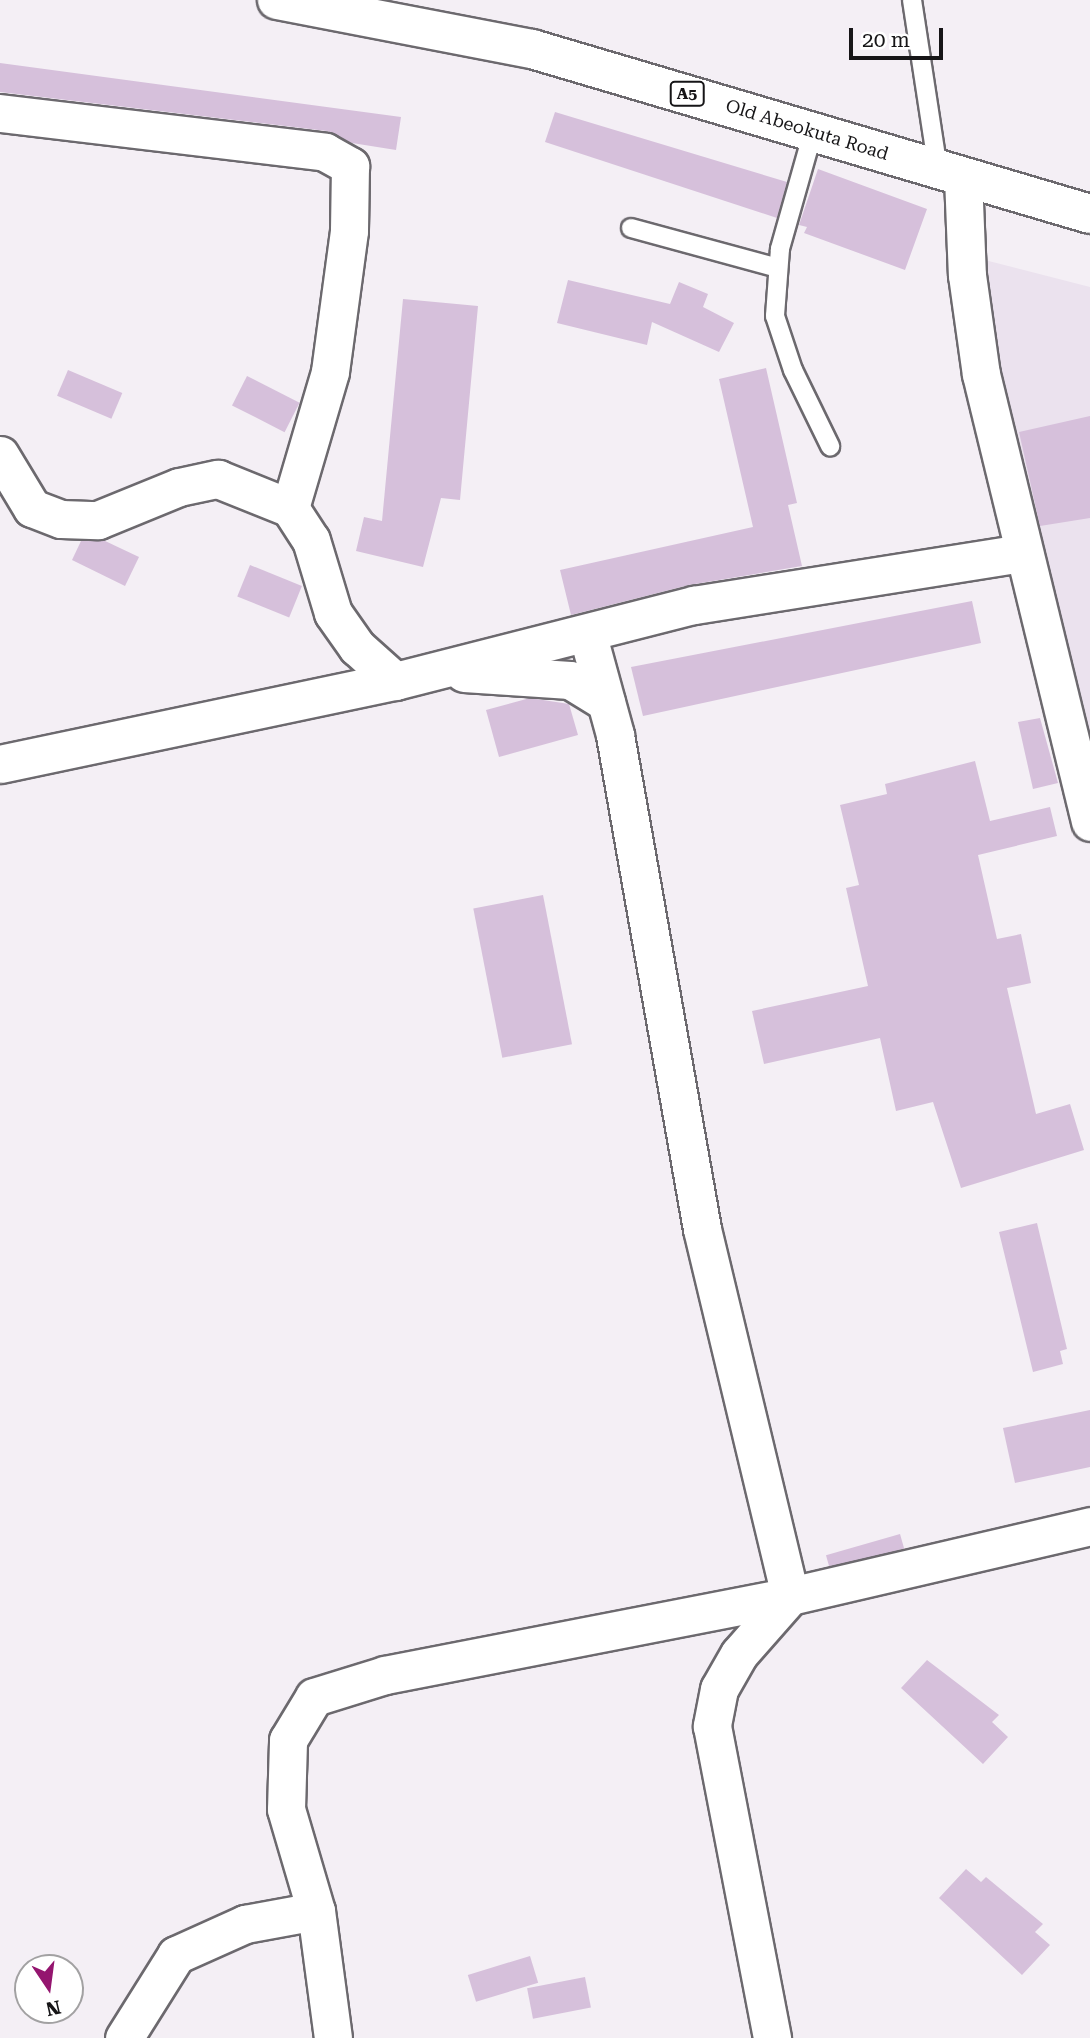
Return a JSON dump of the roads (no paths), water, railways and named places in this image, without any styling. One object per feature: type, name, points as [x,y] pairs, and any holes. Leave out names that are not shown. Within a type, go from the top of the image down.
[{"type":"highway","name":"Old Abeokuta Road","points":[[277,0],[532,50],[1090,214]]},
{"type":"street","points":[[0,113],[326,152],[350,166],[349,231],[330,372],[290,508]]},
{"type":"street","points":[[951,174],[981,374],[1021,553],[1090,822]]},
{"type":"street","points":[[0,455],[33,508],[61,519],[98,520],[179,487],[218,479],[290,508],[311,540],[333,613],[357,647],[395,681]]},
{"type":"street","points":[[0,764],[395,681],[440,668],[588,636],[694,606],[1021,553]]},
{"type":"street","points":[[588,636],[606,702],[702,1229],[790,1596]]},
{"type":"street","points":[[440,668],[480,677],[570,680],[606,702]]},
{"type":"street","points":[[333,2038],[316,1911],[286,1809],[288,1740],[314,1697],[386,1675],[790,1596],[1090,1526]]},
{"type":"street","points":[[772,2038],[712,1726],[719,1689],[739,1654],[790,1596]]},
{"type":"street","points":[[124,2038],[176,1955],[245,1924],[316,1911]]},
{"type":"lane","points":[[912,0],[951,174]]},
{"type":"lane","points":[[813,132],[778,268],[775,316],[793,370],[830,446]]},
{"type":"lane","points":[[632,228],[778,268]]}]
